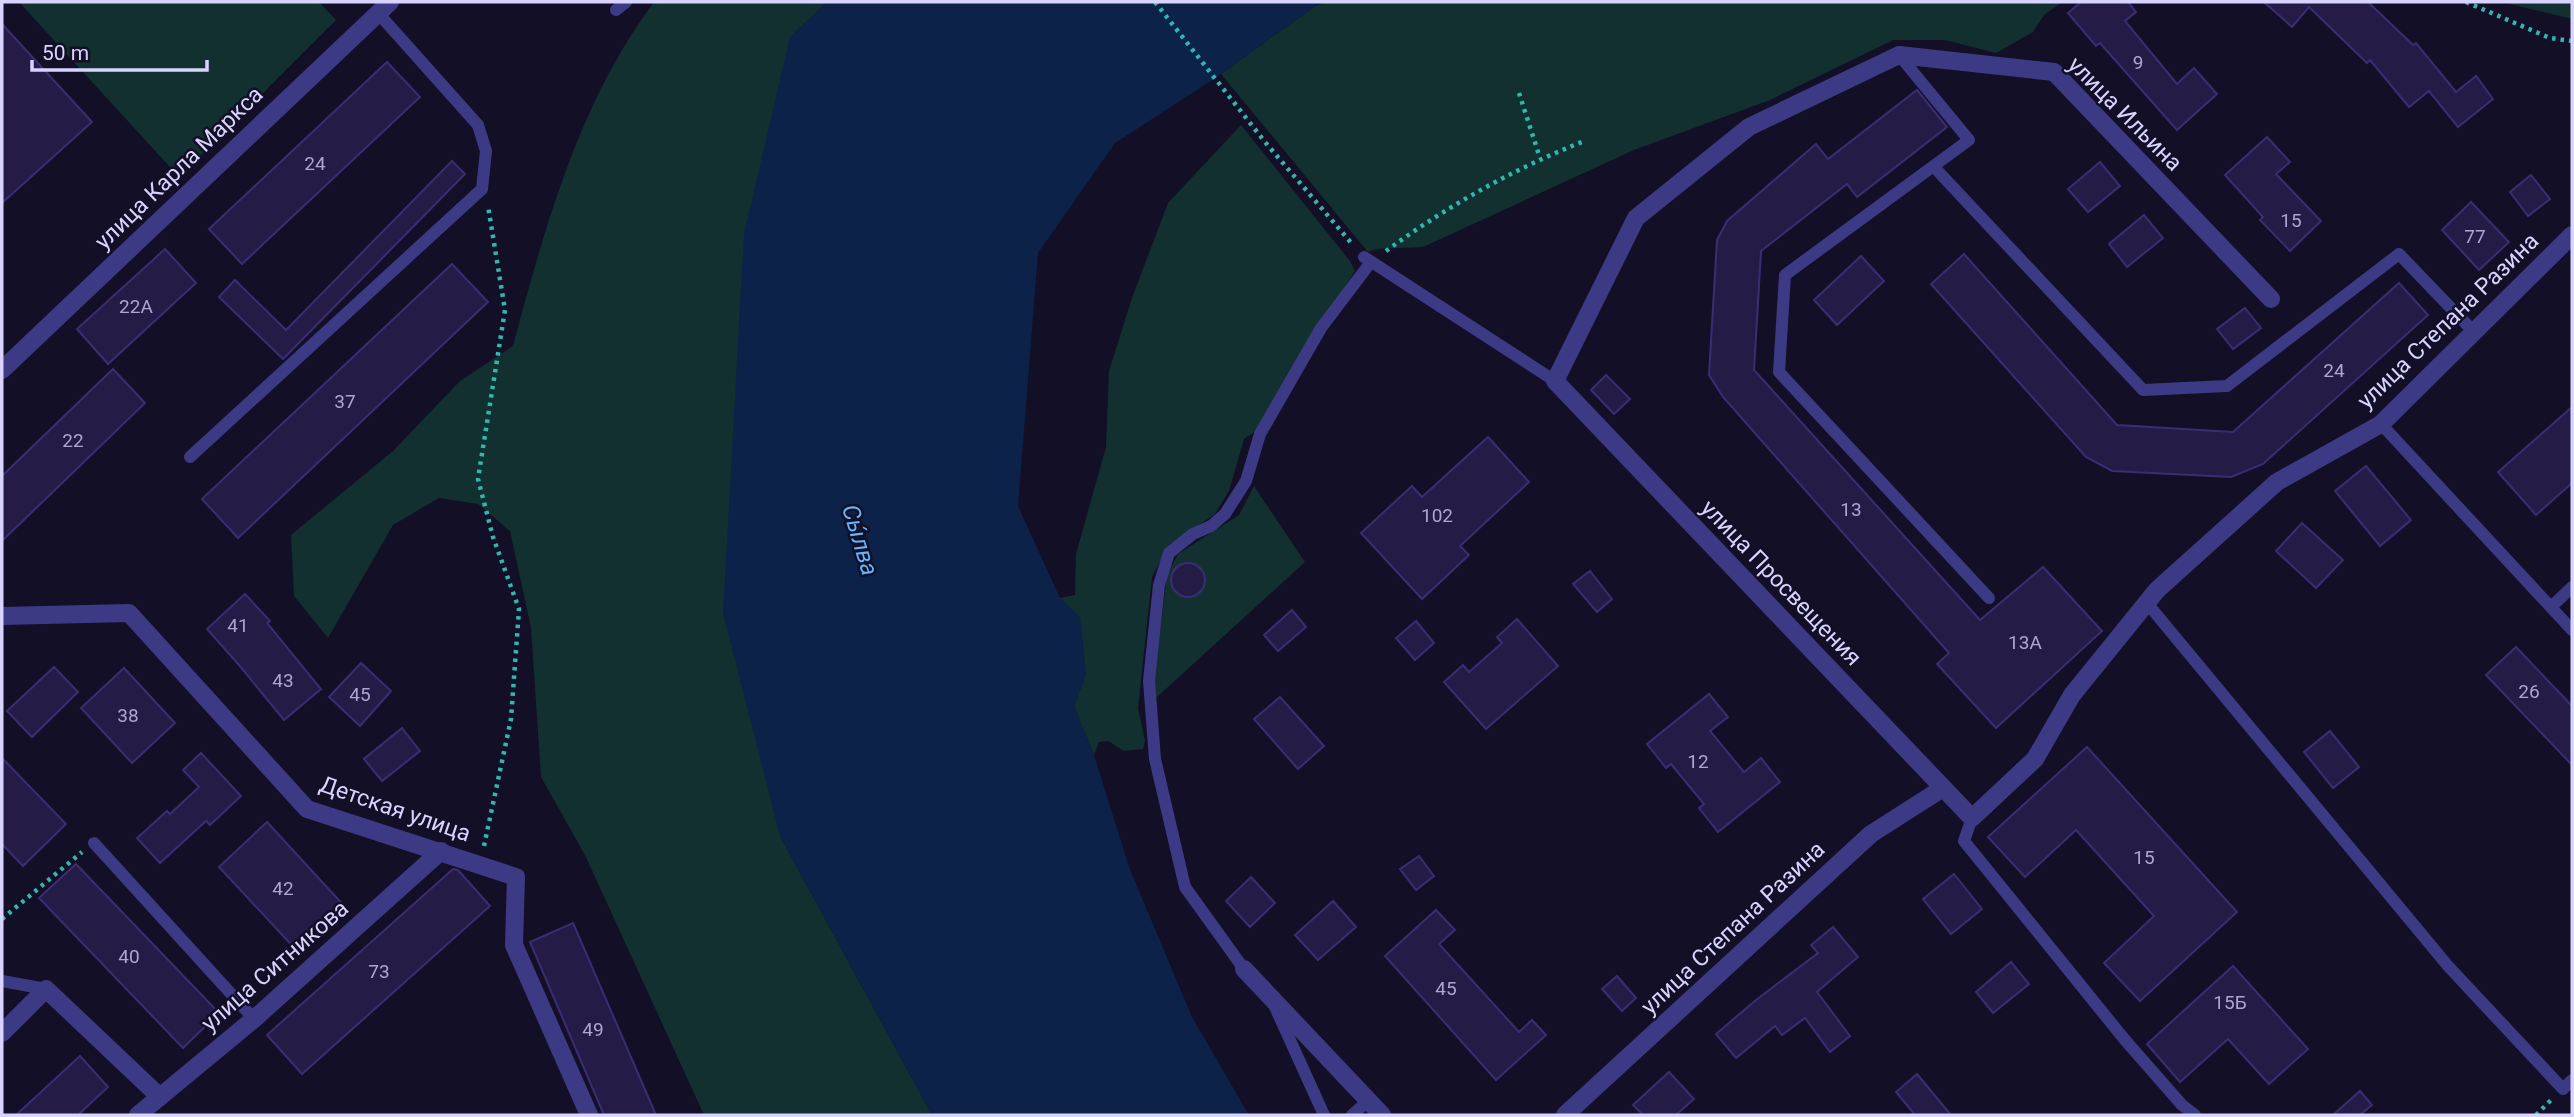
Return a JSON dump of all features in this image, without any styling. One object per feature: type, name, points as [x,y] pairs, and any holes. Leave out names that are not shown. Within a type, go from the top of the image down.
[{"type":"street","name":"улица Карла Маркса","points":[[2,370],[379,5]]},
{"type":"street","name":"улица Ильина","points":[[1899,55],[2054,72],[2271,299]]},
{"type":"street","points":[[1555,381],[1636,218],[1749,127],[1899,55]]},
{"type":"street","name":"улица Степана Разина","points":[[1972,818],[2035,758],[2073,695],[2157,590],[2277,482],[2381,424],[2572,235]]},
{"type":"street","name":"улица Просвещения","points":[[1555,381],[1972,818]]},
{"type":"street","name":"Детская улица","points":[[2,617],[129,613],[307,809],[516,877],[514,944],[589,1115]]},
{"type":"street","name":"улица Степана Разина","points":[[1565,1115],[1871,834],[1943,788]]},
{"type":"street","name":"улица Ситникова","points":[[138,1115],[254,1019],[441,851]]},
{"type":"street","points":[[1244,969],[1382,1115]]},
{"type":"street","points":[[2,1033],[46,989],[160,1097]]},
{"type":"lane","points":[[190,457],[482,189],[486,151],[478,125],[379,5]]},
{"type":"lane","points":[[1899,55],[1969,140],[1785,275],[1779,372],[1989,598]]},
{"type":"lane","points":[[1934,167],[2144,390],[2227,387],[2399,254],[2475,333]]},
{"type":"lane","points":[[1244,969],[1185,887],[1155,759],[1149,681],[1159,585],[1169,553],[1225,514],[1246,481],[1260,434],[1314,340],[1367,259],[1555,381]]},
{"type":"lane","points":[[2381,424],[2572,630]]},
{"type":"lane","points":[[2551,607],[2572,587]]},
{"type":"lane","points":[[2147,604],[2448,966],[2563,1089],[2572,1080]]},
{"type":"lane","points":[[1972,818],[1964,841],[2125,1040],[2182,1105],[2195,1115]]},
{"type":"lane","points":[[94,843],[254,1019]]},
{"type":"lane","points":[[2,981],[46,989]]},
{"type":"lane","points":[[1270,996],[1324,1115]]},
{"type":"lane","points":[[1352,1115],[1368,1101]]},
{"type":"path","points":[[1155,2],[1265,142],[1367,259],[1420,225],[1540,158],[1581,142]]},
{"type":"path","points":[[2466,2],[2550,38],[2572,41]]},
{"type":"path","points":[[1518,93],[1540,158]]},
{"type":"path","points":[[480,864],[511,719],[519,609],[493,537],[478,479],[505,310],[487,197],[482,189]]},
{"type":"path","points":[[2,919],[94,843]]},
{"type":"green space","points":[[19,2],[319,2],[336,20],[179,177]]},
{"type":"green space","points":[[654,2],[827,2],[790,37],[780,836],[932,1115],[704,1115],[585,855],[541,777],[531,628],[510,531],[478,504],[439,498],[393,525],[328,638],[294,596],[291,535],[393,451],[460,381],[513,346],[552,211],[585,123],[605,81]]},
{"type":"green space","points":[[1326,2],[2062,2],[2044,15],[2033,32],[1996,53],[1945,40],[1893,40],[1770,100],[1634,150],[1423,247],[1376,249],[1368,252],[1221,74],[1315,6]]},
{"type":"green space","points":[[2502,2],[2572,2],[2572,19]]},
{"type":"green space","points":[[1241,125],[1350,261],[1355,271],[1256,431],[1244,439],[1229,491],[1215,514],[1169,545],[1152,577],[1138,708],[1145,741],[1143,749],[1124,751],[1108,741],[1099,742],[1094,755],[1074,707],[1086,673],[1060,598],[1075,595],[1076,554],[1106,447],[1109,371],[1132,298],[1168,203]]},
{"type":"green space","points":[[1254,486],[1305,562],[1156,698],[1154,680],[1167,575],[1178,554],[1239,515]]},
{"type":"water","name":"Сы́лва","points":[[827,2],[1326,2],[1315,6],[1214,79],[1115,143],[1038,253],[1018,506],[1060,598],[1080,617],[1086,673],[1074,707],[1094,755],[1129,867],[1192,1017],[1249,1115],[932,1115],[780,836],[723,613],[744,234],[790,37]]},
{"type":"building","points":[[2081,2],[2128,2],[2136,12],[2125,21],[2177,84],[2194,68],[2217,94],[2177,130],[2100,43],[2096,46],[2068,13]]},
{"type":"building","points":[[2264,2],[2368,2],[2413,45],[2416,43],[2456,92],[2476,76],[2493,99],[2458,127],[2429,91],[2409,107],[2370,60],[2367,63],[2309,7],[2292,27]]},
{"type":"building","points":[[2,24],[92,122],[2,203]]},
{"type":"building","points":[[387,62],[420,97],[242,264],[209,229]]},
{"type":"building","points":[[1917,90],[1947,127],[1857,197],[1847,184],[1761,251],[1754,370],[1980,620],[2043,567],[2102,631],[1996,728],[1937,664],[1949,653],[1723,397],[1709,375],[1717,240],[1727,221],[1816,144],[1828,159]]},
{"type":"building","points":[[2267,137],[2290,162],[2276,174],[2321,221],[2290,251],[2260,220],[2263,217],[2225,175]]},
{"type":"building","points":[[452,161],[465,174],[283,359],[219,297],[235,280],[286,330]]},
{"type":"building","points":[[2100,162],[2120,186],[2088,212],[2068,189]]},
{"type":"building","points":[[2531,175],[2550,199],[2528,216],[2510,192]]},
{"type":"building","points":[[2471,202],[2509,242],[2479,270],[2442,230]]},
{"type":"building","points":[[2144,215],[2163,238],[2127,267],[2109,244]]},
{"type":"building","points":[[165,249],[196,283],[108,364],[77,329]]},
{"type":"building","points":[[1964,254],[2117,425],[2233,432],[2399,283],[2428,315],[2263,464],[2231,477],[2112,471],[2086,457],[1931,284]]},
{"type":"building","points":[[1861,256],[1884,281],[1837,325],[1814,300]]},
{"type":"building","points":[[452,264],[488,302],[238,538],[202,499]]},
{"type":"building","points":[[2245,308],[2261,328],[2233,349],[2217,329]]},
{"type":"building","points":[[113,369],[145,403],[2,541],[2,476]]},
{"type":"building","points":[[1606,375],[1630,399],[1614,414],[1591,390]]},
{"type":"building","points":[[2572,407],[2572,483],[2536,515],[2498,472]]},
{"type":"building","points":[[1488,437],[1529,482],[1460,546],[1469,555],[1422,599],[1361,533],[1412,486],[1422,497]]},
{"type":"building","points":[[2366,466],[2411,520],[2380,546],[2335,491]]},
{"type":"building","points":[[2302,523],[2343,560],[2316,588],[2276,551]]},
{"type":"building","points":[[1188,563],[1200,568],[1205,580],[1200,592],[1188,597],[1176,592],[1171,580],[1176,568]]},
{"type":"building","points":[[1590,571],[1612,599],[1597,612],[1573,584]]},
{"type":"building","points":[[245,594],[270,621],[267,623],[321,689],[284,720],[207,629]]},
{"type":"building","points":[[1292,610],[1306,627],[1278,651],[1264,635]]},
{"type":"building","points":[[1517,619],[1558,666],[1486,729],[1444,682],[1463,665],[1469,672],[1502,643],[1497,637]]},
{"type":"building","points":[[1416,621],[1434,643],[1415,660],[1396,638]]},
{"type":"building","points":[[2516,647],[2572,706],[2572,765],[2486,675]]},
{"type":"building","points":[[361,663],[391,691],[360,726],[329,697]]},
{"type":"building","points":[[54,667],[78,692],[32,737],[7,711]]},
{"type":"building","points":[[124,668],[175,723],[132,763],[81,708]]},
{"type":"building","points":[[1709,694],[1728,717],[1710,731],[1744,772],[1761,758],[1780,782],[1718,832],[1699,808],[1704,804],[1671,764],[1666,768],[1647,744]]},
{"type":"building","points":[[1280,697],[1324,746],[1298,769],[1254,719]]},
{"type":"building","points":[[402,728],[420,751],[382,781],[364,759]]},
{"type":"building","points":[[2330,731],[2359,767],[2333,788],[2304,752]]},
{"type":"building","points":[[2087,747],[2237,912],[2140,1001],[2104,963],[2154,916],[2076,830],[2025,877],[1988,837]]},
{"type":"building","points":[[201,753],[241,796],[210,825],[206,821],[160,863],[137,838],[167,811],[170,814],[199,787],[183,770]]},
{"type":"building","points":[[2,758],[66,824],[23,866],[2,844]]},
{"type":"building","points":[[267,822],[347,909],[299,953],[219,867]]},
{"type":"building","points":[[1419,856],[1434,876],[1416,890],[1400,869]]},
{"type":"building","points":[[76,864],[219,1013],[183,1048],[39,898]]},
{"type":"building","points":[[453,869],[458,870],[490,906],[302,1074],[267,1035]]},
{"type":"building","points":[[1954,874],[1982,909],[1951,934],[1923,899]]},
{"type":"building","points":[[1251,877],[1275,903],[1250,927],[1226,901]]},
{"type":"building","points":[[1333,901],[1356,927],[1318,960],[1295,935]]},
{"type":"building","points":[[1436,910],[1455,930],[1439,944],[1519,1032],[1532,1020],[1546,1035],[1496,1080],[1385,956]]},
{"type":"building","points":[[573,923],[656,1115],[604,1115],[530,942]]},
{"type":"building","points":[[1833,927],[1858,957],[1817,992],[1850,1036],[1830,1052],[1805,1018],[1782,1035],[1775,1026],[1736,1058],[1716,1034],[1818,953],[1811,945]]},
{"type":"building","points":[[2011,962],[2029,984],[1993,1013],[1976,992]]},
{"type":"building","points":[[2233,966],[2308,1049],[2269,1084],[2228,1039],[2180,1082],[2147,1044]]},
{"type":"building","points":[[1617,976],[1636,998],[1622,1011],[1602,989]]},
{"type":"building","points":[[80,1056],[108,1087],[78,1115],[16,1115]]},
{"type":"building","points":[[1669,1072],[1694,1099],[1676,1115],[1643,1115],[1633,1105]]},
{"type":"building","points":[[1917,1074],[1951,1115],[1915,1115],[1896,1092]]},
{"type":"building","points":[[2360,1091],[2372,1105],[2360,1115],[2333,1115]]}]
